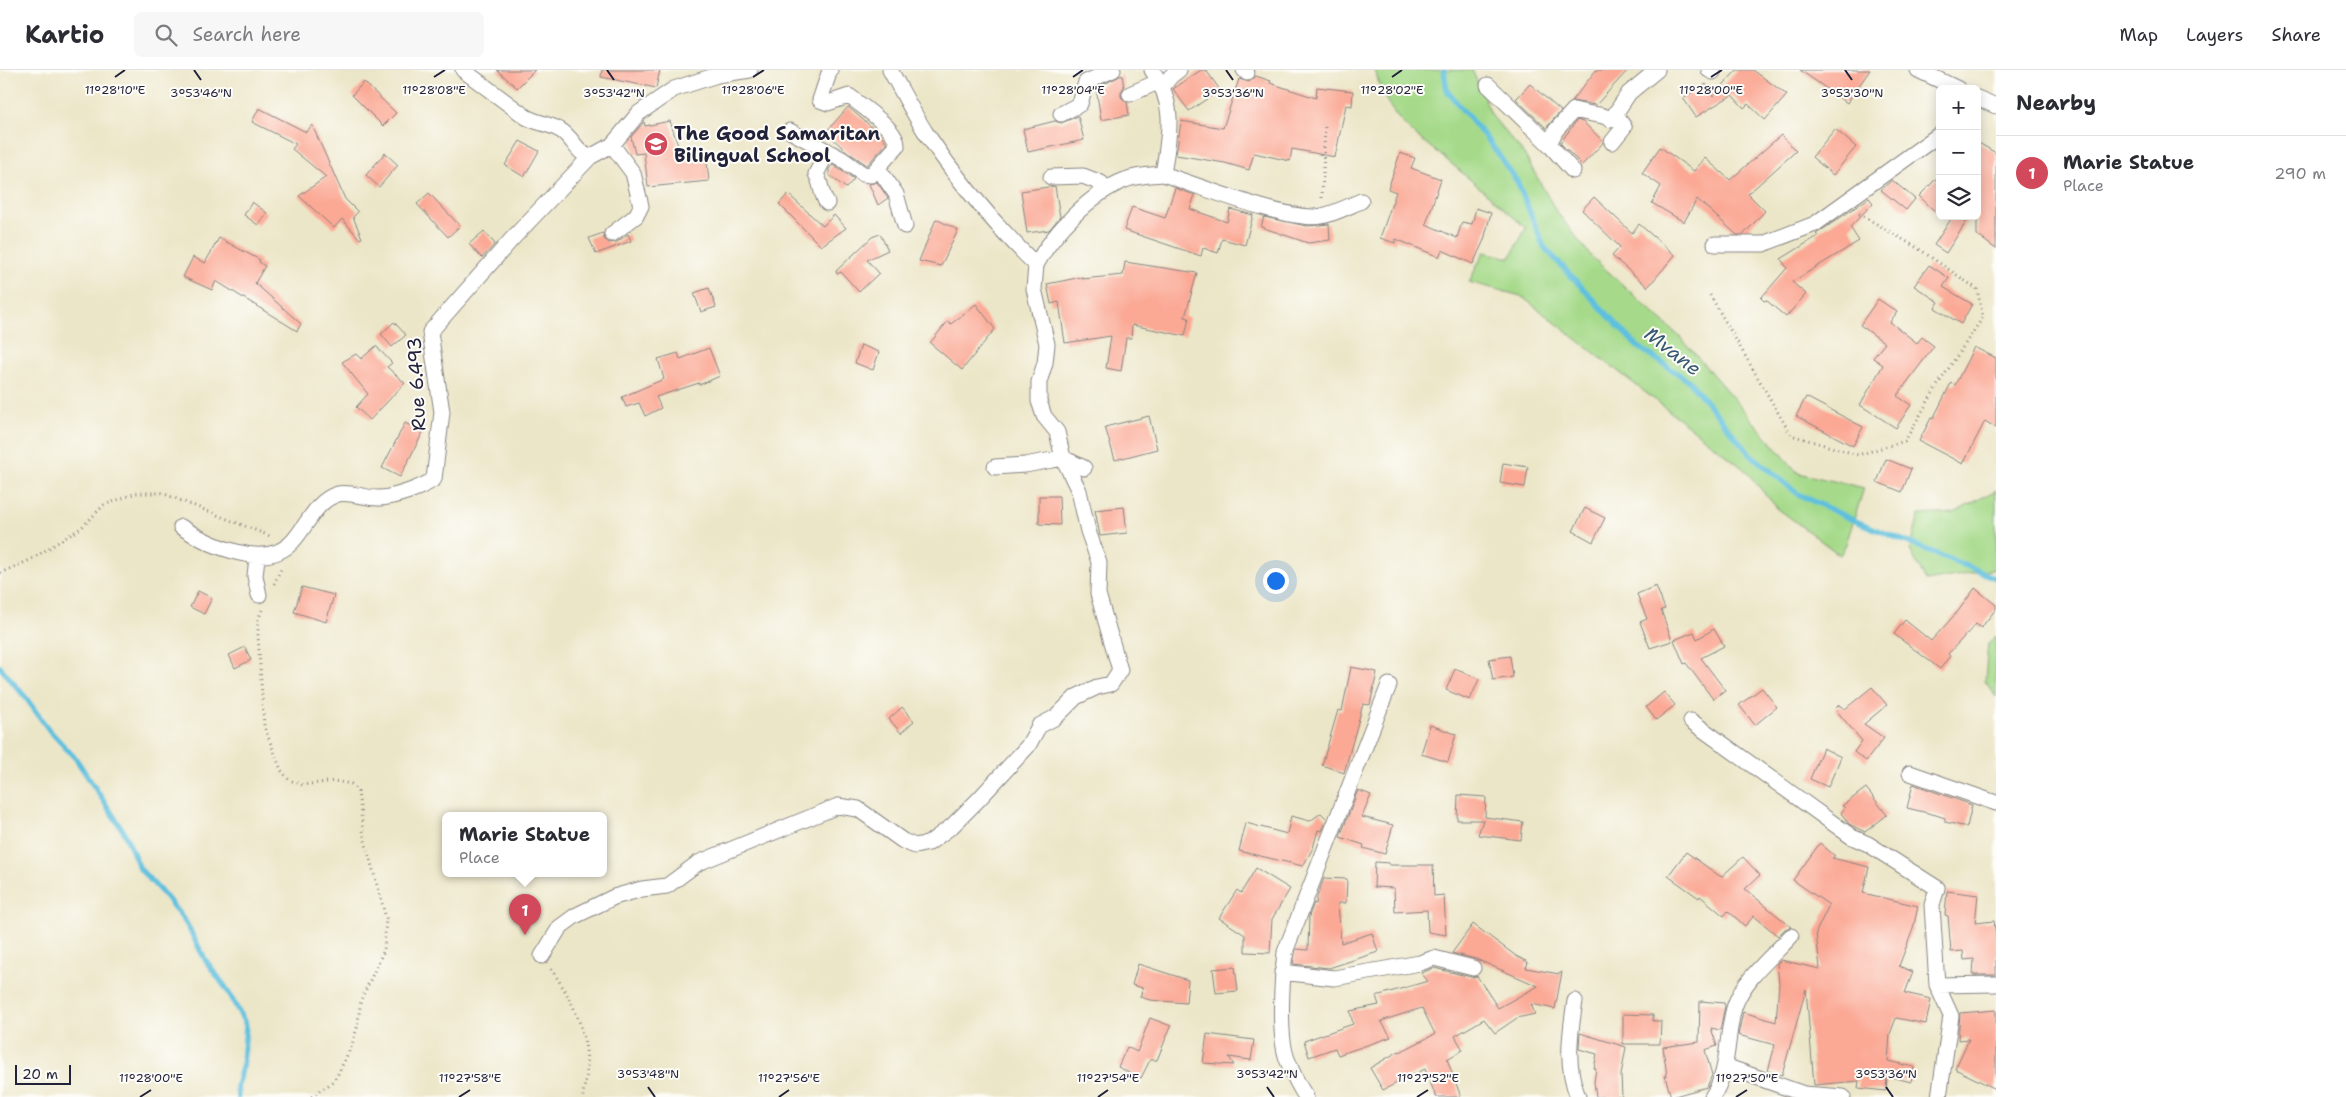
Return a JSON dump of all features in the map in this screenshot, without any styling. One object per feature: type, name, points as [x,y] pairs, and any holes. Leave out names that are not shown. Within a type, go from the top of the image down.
[{"type":"street","points":[[463,70],[526,117],[537,123],[561,130],[578,150],[590,157]]},
{"type":"street","name":"Rue 6.493","points":[[283,551],[294,541],[308,518],[325,502],[338,494],[380,498],[424,486],[434,479],[442,412],[430,332],[512,239],[590,157],[612,144],[639,113],[674,89],[713,73],[750,70]]},
{"type":"street","points":[[790,131],[828,151],[863,174],[872,174],[896,146],[896,138],[887,126],[849,96],[828,103],[820,100],[830,70]]},
{"type":"street","points":[[890,70],[925,132],[971,194],[1007,236],[1036,265]]},
{"type":"street","points":[[1061,114],[1080,104],[1086,82],[1114,70]]},
{"type":"street","points":[[1130,94],[1158,79],[1171,76],[1179,70]]},
{"type":"street","points":[[1611,120],[1629,93],[1657,70]]},
{"type":"street","points":[[1918,70],[1950,85]]},
{"type":"street","points":[[1158,79],[1170,122],[1164,174]]},
{"type":"street","points":[[1488,85],[1549,144],[1573,171]]},
{"type":"street","points":[[1549,144],[1556,130],[1574,110],[1593,116],[1599,115],[1611,120],[1619,120],[1624,127],[1612,142]]},
{"type":"street","points":[[1715,244],[1763,244],[1814,224],[1936,137]]},
{"type":"street","points":[[612,144],[633,173],[641,206],[636,216],[612,234]]},
{"type":"street","points":[[827,202],[821,194],[821,182],[816,174],[828,151]]},
{"type":"street","points":[[878,168],[896,194],[905,226]]},
{"type":"street","points":[[542,956],[560,927],[575,916],[614,897],[642,889],[667,886],[698,863],[838,806],[858,809],[903,841],[915,846],[929,843],[952,826],[979,799],[1028,746],[1039,726],[1056,717],[1076,697],[1097,687],[1111,684],[1120,670],[1098,594],[1099,562],[1088,531],[1079,491],[1063,458],[1057,432],[1044,416],[1039,401],[1039,382],[1045,364],[1047,344],[1034,289],[1036,265],[1046,245],[1082,208],[1105,190],[1125,180],[1142,176],[1164,174],[1274,210],[1307,217],[1322,217],[1362,201]]},
{"type":"street","points":[[1051,177],[1083,176],[1102,183],[1105,190]]},
{"type":"street","points":[[995,467],[1025,465],[1063,458],[1084,468]]},
{"type":"street","points":[[181,527],[206,543],[257,557],[283,551]]},
{"type":"street","points":[[257,557],[255,576],[264,597]]},
{"type":"street","points":[[1306,1097],[1287,1058],[1283,1043],[1282,972],[1284,952],[1389,685]]},
{"type":"street","points":[[1690,721],[1852,837],[1868,844],[1937,888],[1932,905],[1937,985],[1951,1016],[1939,1097]]},
{"type":"street","points":[[1910,773],[1996,803]]},
{"type":"street","points":[[1712,1097],[1725,1066],[1735,1006],[1741,993],[1790,936]]},
{"type":"street","points":[[1282,972],[1334,978],[1420,963],[1434,958],[1474,968]]},
{"type":"street","points":[[1937,985],[1996,984]]},
{"type":"street","points":[[1574,1001],[1568,1050],[1570,1068],[1578,1097]]},
{"type":"street","points":[[1725,1066],[1804,1094],[1842,1097]]},
{"type":"path","points":[[1322,217],[1325,125]]},
{"type":"path","points":[[1710,295],[1791,435],[1858,455],[1906,441],[1937,386],[1983,317],[1977,289],[1919,249],[1843,204]]},
{"type":"path","points":[[0,573],[30,560],[73,533],[104,505],[136,493],[162,493],[273,538],[283,551],[282,567],[264,597],[258,620],[264,726],[281,770],[289,780],[303,785],[334,781],[351,784],[358,792],[364,837],[386,918],[384,950],[361,1000],[357,1028],[352,1045],[337,1076],[330,1084],[311,1097]]},
{"type":"path","points":[[542,956],[567,994],[578,1017],[585,1042],[587,1071],[583,1097]]},
{"type":"green space","points":[[1375,70],[1472,70],[1492,116],[1524,154],[1556,211],[1591,256],[1681,338],[1798,473],[1864,488],[1846,544],[1840,555],[1777,508],[1744,469],[1521,296],[1469,282],[1484,252],[1510,258],[1526,228],[1405,125],[1387,102]]},
{"type":"green space","points":[[1996,490],[1996,569],[1926,581],[1910,550],[1919,515],[1954,513]]},
{"type":"green space","points":[[1996,636],[1996,697],[1985,681],[1988,643]]},
{"type":"building","points":[[497,70],[535,70],[517,88]]},
{"type":"building","points":[[602,70],[660,70],[656,88],[601,77]]},
{"type":"building","points":[[1201,70],[1206,70],[1220,90],[1189,111],[1173,89]]},
{"type":"building","points":[[1596,70],[1628,70],[1596,105],[1572,101]]},
{"type":"building","points":[[1737,70],[1753,70],[1787,95],[1765,120],[1748,104],[1744,108],[1732,95],[1696,117],[1683,98],[1706,84],[1713,96]]},
{"type":"building","points":[[1800,70],[1870,70],[1847,103]]},
{"type":"building","points":[[1122,75],[1124,87],[1121,97],[1127,102],[1129,115],[1101,120],[1096,88]]},
{"type":"building","points":[[1256,76],[1271,81],[1270,83],[1316,98],[1317,87],[1353,91],[1352,106],[1346,105],[1335,157],[1292,149],[1290,161],[1254,153],[1249,170],[1225,163],[1176,155],[1181,121],[1223,128],[1239,79],[1249,82]]},
{"type":"building","points":[[364,82],[396,113],[383,126],[352,95]]},
{"type":"building","points":[[1530,84],[1561,111],[1546,128],[1516,99]]},
{"type":"building","points":[[848,107],[881,135],[887,143],[867,165],[845,150],[826,132]]},
{"type":"building","points":[[259,108],[306,132],[312,125],[345,199],[358,212],[353,217],[362,238],[360,239],[342,219],[334,228],[299,196],[326,177],[292,149],[296,144],[252,122]]},
{"type":"building","points":[[1078,116],[1084,140],[1028,152],[1023,129],[1055,121],[1061,123]]},
{"type":"building","points":[[1577,120],[1583,122],[1603,141],[1582,165],[1560,143]]},
{"type":"building","points":[[670,121],[681,155],[706,153],[709,181],[648,187],[644,153],[635,154],[631,137],[644,122],[645,126]]},
{"type":"building","points":[[1835,129],[1856,147],[1833,175],[1812,157]]},
{"type":"building","points":[[1781,135],[1796,151],[1748,194],[1765,211],[1743,235],[1737,235],[1697,199],[1684,222],[1652,203],[1661,186],[1642,173],[1660,147],[1694,171],[1705,158],[1730,180]]},
{"type":"building","points":[[520,141],[539,151],[524,177],[505,165]]},
{"type":"building","points":[[1981,144],[1996,153],[1996,249],[1977,235],[1977,220],[1981,220]]},
{"type":"building","points":[[385,153],[398,165],[379,187],[366,175]]},
{"type":"building","points":[[1400,153],[1415,158],[1411,168],[1441,179],[1426,224],[1457,238],[1462,222],[1472,224],[1476,208],[1491,213],[1484,240],[1473,264],[1442,250],[1439,257],[1396,239],[1395,243],[1380,238],[1396,192],[1388,189]]},
{"type":"building","points":[[833,165],[854,179],[846,188],[829,175],[829,169]]},
{"type":"building","points":[[1936,179],[1936,212],[1919,196]]},
{"type":"building","points":[[1892,180],[1915,199],[1906,210],[1881,190]]},
{"type":"building","points":[[877,182],[888,198],[878,205],[869,184]]},
{"type":"building","points":[[1055,186],[1060,217],[1049,230],[1027,233],[1021,191]]},
{"type":"building","points":[[1175,188],[1195,195],[1190,209],[1227,222],[1230,209],[1253,215],[1245,245],[1222,239],[1218,253],[1203,248],[1201,256],[1124,230],[1132,207],[1165,218]]},
{"type":"building","points":[[429,193],[460,226],[448,237],[417,204]]},
{"type":"building","points":[[788,194],[823,226],[834,215],[846,228],[821,246],[779,204]]},
{"type":"building","points":[[1594,197],[1632,233],[1639,224],[1675,255],[1648,287],[1612,256],[1620,247],[1582,210]]},
{"type":"building","points":[[1869,198],[1873,203],[1850,227],[1859,241],[1792,282],[1806,294],[1786,317],[1761,298],[1787,268],[1781,259],[1818,236],[1816,234]]},
{"type":"building","points":[[252,202],[267,213],[258,225],[244,215]]},
{"type":"building","points":[[1264,217],[1307,226],[1329,224],[1330,240],[1308,243],[1261,227]]},
{"type":"building","points":[[936,219],[958,230],[941,266],[919,261]]},
{"type":"building","points":[[1950,220],[1967,220],[1946,253],[1934,245]]},
{"type":"building","points":[[484,231],[495,244],[482,258],[469,244]]},
{"type":"building","points":[[603,233],[604,239],[609,243],[617,242],[628,234],[631,241],[596,254],[589,238]]},
{"type":"building","points":[[880,234],[888,250],[867,260],[879,273],[859,292],[841,272],[837,274],[836,271],[872,237]]},
{"type":"building","points":[[219,238],[260,260],[259,262],[265,266],[255,283],[301,324],[297,331],[216,281],[212,290],[183,277],[193,257],[205,263]]},
{"type":"building","points":[[1125,262],[1197,273],[1185,317],[1189,318],[1185,336],[1132,325],[1131,338],[1126,338],[1121,371],[1106,368],[1111,336],[1065,343],[1059,302],[1051,304],[1047,284],[1082,277],[1082,279],[1123,275]]},
{"type":"building","points":[[1929,265],[1949,278],[1943,287],[1972,304],[1961,324],[1935,308],[1939,302],[1914,286]]},
{"type":"building","points":[[709,288],[716,307],[701,312],[694,293]]},
{"type":"building","points":[[1878,299],[1897,312],[1890,322],[1917,343],[1922,337],[1934,346],[1897,396],[1911,405],[1896,428],[1860,405],[1883,365],[1873,358],[1885,343],[1860,325]]},
{"type":"building","points":[[976,304],[995,329],[962,370],[930,343],[948,321],[951,324]]},
{"type":"building","points":[[394,322],[406,335],[392,347],[381,334]]},
{"type":"building","points":[[861,345],[879,352],[873,370],[855,363]]},
{"type":"building","points":[[376,346],[392,363],[387,367],[405,383],[370,420],[356,407],[368,394],[342,362],[356,354],[361,359]]},
{"type":"building","points":[[1974,347],[1996,358],[1996,428],[1985,421],[1963,464],[1919,441],[1931,418],[1933,419],[1951,383],[1955,385]]},
{"type":"building","points":[[709,348],[720,376],[699,385],[699,383],[656,397],[661,408],[645,416],[639,403],[626,407],[622,397],[664,379],[658,359],[678,353],[680,359]]},
{"type":"building","points":[[1806,397],[1863,427],[1853,446],[1796,416]]},
{"type":"building","points":[[1149,416],[1157,449],[1115,460],[1105,427]]},
{"type":"building","points":[[405,423],[423,432],[400,477],[382,468]]},
{"type":"building","points":[[1886,459],[1911,469],[1902,492],[1877,482]]},
{"type":"building","points":[[1503,463],[1528,467],[1525,487],[1500,483]]},
{"type":"building","points":[[1039,496],[1059,496],[1060,525],[1039,524]]},
{"type":"building","points":[[1124,507],[1127,533],[1100,536],[1095,510]]},
{"type":"building","points":[[1585,508],[1605,518],[1593,542],[1573,531]]},
{"type":"building","points":[[1656,586],[1665,609],[1661,610],[1672,641],[1650,648],[1640,622],[1647,619],[1637,594]]},
{"type":"building","points":[[302,587],[334,595],[326,622],[294,612]]},
{"type":"building","points":[[1975,588],[1996,605],[1996,609],[1981,628],[1976,624],[1948,654],[1950,656],[1940,669],[1894,634],[1905,620],[1931,641],[1959,610]]},
{"type":"building","points":[[198,591],[212,598],[204,614],[190,607]]},
{"type":"building","points":[[1714,629],[1724,646],[1701,658],[1725,690],[1713,699],[1686,663],[1684,664],[1674,640],[1694,632],[1697,639]]},
{"type":"building","points":[[245,647],[251,660],[235,668],[229,655]]},
{"type":"building","points":[[1510,656],[1513,677],[1493,680],[1489,659]]},
{"type":"building","points":[[1351,667],[1377,672],[1370,705],[1363,704],[1344,773],[1322,765],[1338,710],[1342,711]]},
{"type":"building","points":[[1455,669],[1479,679],[1470,700],[1446,690]]},
{"type":"building","points":[[1872,687],[1887,705],[1864,724],[1884,738],[1866,761],[1854,752],[1862,741],[1835,709],[1839,705],[1845,709]]},
{"type":"building","points":[[1762,688],[1777,707],[1755,725],[1739,705]]},
{"type":"building","points":[[1664,692],[1675,705],[1656,720],[1646,707]]},
{"type":"building","points":[[902,707],[914,721],[901,733],[889,719]]},
{"type":"building","points":[[1430,725],[1456,734],[1448,762],[1421,754]]},
{"type":"building","points":[[1823,748],[1841,757],[1828,787],[1810,779]]},
{"type":"building","points":[[1913,784],[1972,805],[1967,827],[1945,822],[1945,818],[1936,815],[1907,808]]},
{"type":"building","points":[[1866,788],[1887,815],[1865,832],[1849,824],[1841,813],[1845,808],[1842,806]]},
{"type":"building","points":[[1358,790],[1371,795],[1362,817],[1393,825],[1385,854],[1363,848],[1364,845],[1340,837]]},
{"type":"building","points":[[1458,795],[1486,797],[1485,817],[1523,822],[1521,840],[1478,835],[1483,820],[1457,820]]},
{"type":"building","points":[[1321,813],[1327,819],[1322,831],[1318,830],[1313,848],[1303,866],[1239,851],[1246,823],[1287,834],[1291,816],[1310,821]]},
{"type":"building","points":[[1820,843],[1835,856],[1832,858],[1869,867],[1863,893],[1918,906],[1913,929],[1899,966],[1913,972],[1905,993],[1931,999],[1926,1024],[1896,1018],[1890,1034],[1888,1061],[1914,1067],[1911,1082],[1887,1076],[1886,1091],[1858,1088],[1859,1081],[1814,1085],[1806,989],[1782,1075],[1768,1071],[1775,1045],[1738,1035],[1743,1012],[1776,1022],[1779,983],[1777,964],[1781,960],[1820,969],[1816,932],[1829,905],[1793,880]]},
{"type":"building","points":[[1686,852],[1721,877],[1743,857],[1760,875],[1745,889],[1791,927],[1785,929],[1778,936],[1754,916],[1745,926],[1728,911],[1724,916],[1700,896],[1699,898],[1668,876]]},
{"type":"building","points":[[1375,862],[1389,863],[1389,865],[1433,865],[1434,896],[1444,895],[1446,935],[1428,932],[1427,910],[1395,912],[1394,888],[1374,887]]},
{"type":"building","points":[[1256,868],[1290,889],[1272,919],[1270,953],[1245,952],[1245,935],[1219,918],[1237,890],[1241,893]]},
{"type":"building","points":[[1324,878],[1347,879],[1346,903],[1338,903],[1341,943],[1372,933],[1378,952],[1329,968],[1293,964],[1296,949],[1308,950],[1309,916],[1314,903],[1316,904]]},
{"type":"building","points":[[1947,891],[1978,895],[1975,923],[1994,921],[1996,975],[1973,975],[1974,959],[1964,960],[1963,951],[1951,952],[1948,916],[1945,915]]},
{"type":"building","points":[[1473,924],[1516,956],[1528,962],[1526,968],[1559,974],[1562,972],[1555,1009],[1531,1004],[1535,1014],[1517,1018],[1495,1033],[1484,1019],[1455,1036],[1463,1050],[1447,1059],[1461,1097],[1436,1097],[1425,1069],[1383,1090],[1370,1068],[1399,1051],[1435,1034],[1422,1008],[1381,1021],[1391,1037],[1338,1055],[1335,1048],[1309,1057],[1304,1041],[1353,1024],[1350,1011],[1379,1005],[1376,996],[1428,981],[1421,973],[1434,968],[1471,977],[1477,976],[1498,1008],[1538,986],[1476,959],[1452,953]]},
{"type":"building","points":[[1138,964],[1188,980],[1186,1003],[1150,1000],[1140,997],[1143,988],[1132,985]]},
{"type":"building","points":[[1235,967],[1238,991],[1216,993],[1213,969]]},
{"type":"building","points":[[1700,1001],[1724,1003],[1725,1006],[1720,1030],[1711,1028],[1717,1046],[1705,1050],[1712,1075],[1707,1087],[1671,1097],[1665,1076],[1667,1076],[1663,1047],[1699,1042]]},
{"type":"building","points":[[1996,1010],[1996,1089],[1955,1069],[1969,1039],[1958,1040],[1960,1013]]},
{"type":"building","points":[[1623,1014],[1653,1015],[1653,1021],[1661,1021],[1660,1044],[1623,1044]]},
{"type":"building","points":[[1150,1018],[1171,1026],[1157,1060],[1150,1060],[1141,1078],[1118,1067],[1127,1047],[1137,1052]]},
{"type":"building","points":[[1580,1033],[1626,1047],[1621,1075],[1622,1097],[1596,1097],[1594,1082],[1596,1069],[1594,1068],[1597,1054],[1579,1049]]},
{"type":"building","points":[[1207,1034],[1254,1040],[1251,1060],[1229,1057],[1234,1065],[1203,1063]]},
{"type":"waterway","name":"Mvane","points":[[1444,70],[1447,91],[1491,144],[1518,183],[1544,247],[1637,346],[1689,381],[1749,453],[1798,494],[1853,520],[1996,578]]},
{"type":"waterway","points":[[0,667],[49,730],[76,759],[124,832],[140,869],[166,897],[186,923],[206,961],[226,988],[246,1025],[243,1064],[237,1086],[238,1097]]},
{"type":"place","name":"The Good Samaritan Bilingual School","points":[[656,144]]},
{"type":"place","name":"Marie Statue","points":[[525,935]]}]
